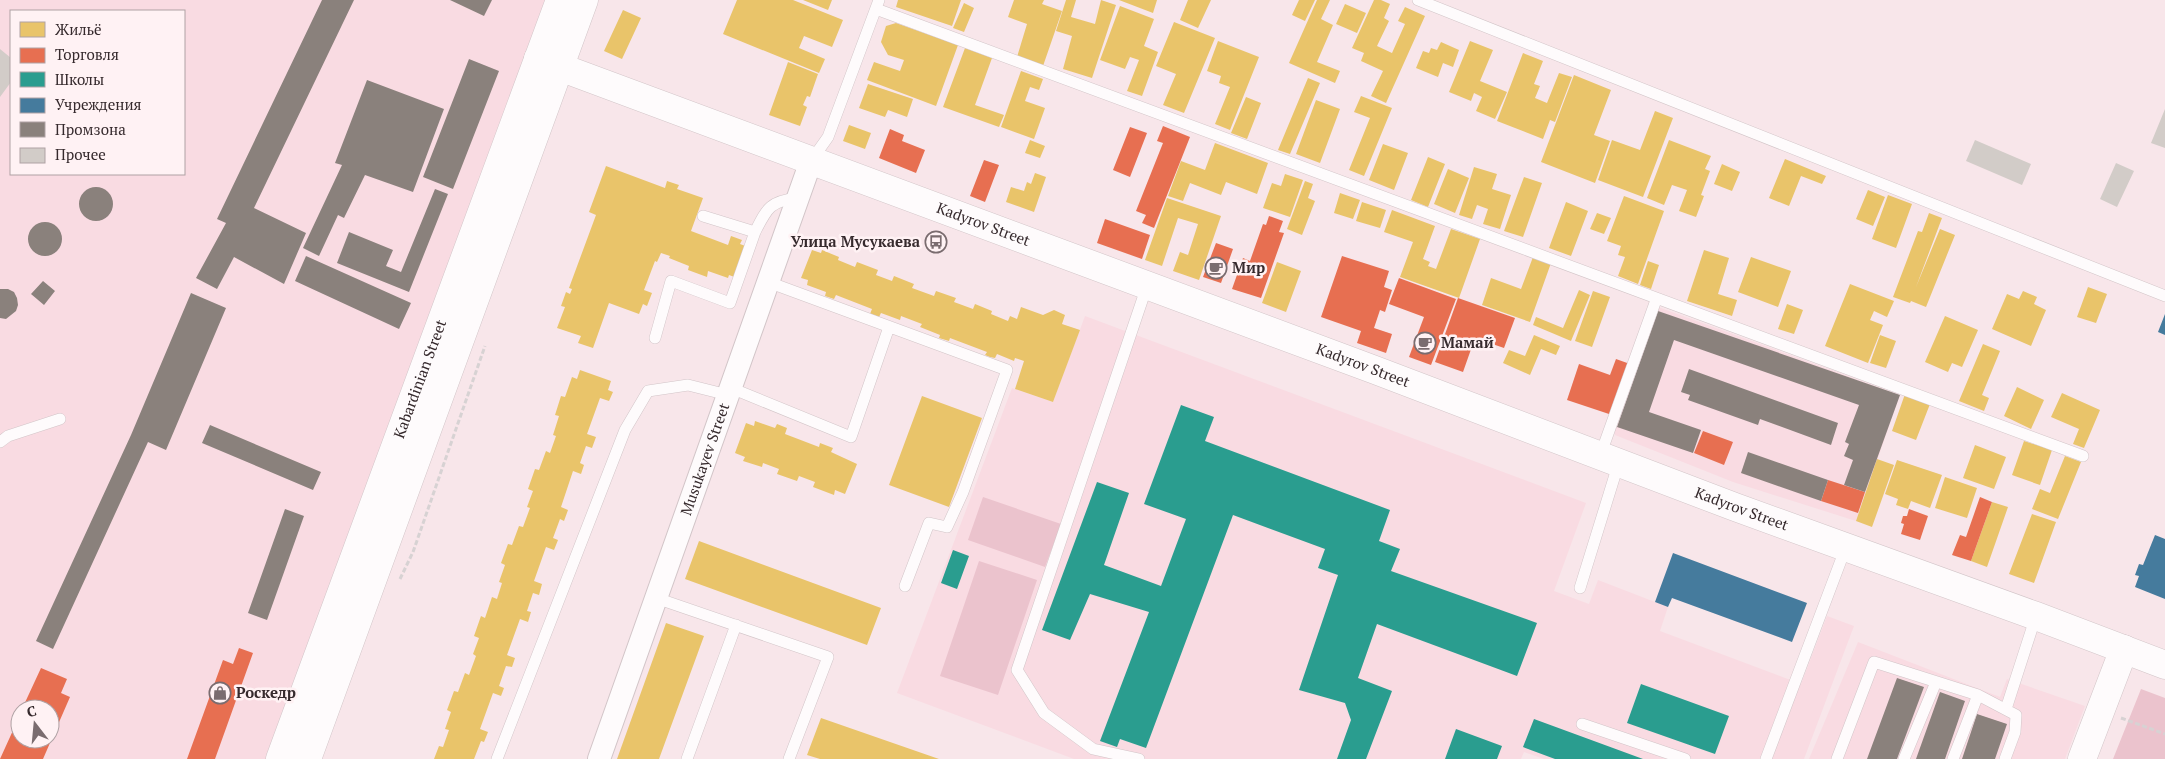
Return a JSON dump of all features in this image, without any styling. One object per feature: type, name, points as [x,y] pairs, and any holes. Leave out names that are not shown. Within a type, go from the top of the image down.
[{"type":"street","name":"Kabardinian Street","points":[[307,759],[549,63],[560,0]]},
{"type":"street","name":"Kabardinian Street","points":[[280,759],[549,63],[584,0]]},
{"type":"street","name":"Kadyrov Street","points":[[549,63],[1375,370],[1846,548],[2036,616],[2165,665]]},
{"type":"street","name":"Musukayev Street","points":[[599,759],[811,161]]},
{"type":"street","points":[[2082,759],[2124,649]]},
{"type":"lane","points":[[1418,0],[2165,296]]},
{"type":"lane","points":[[811,161],[828,136],[877,5],[1656,300],[2083,456]]},
{"type":"lane","points":[[655,338],[671,281],[730,303],[755,232],[766,208],[781,200],[798,198]]},
{"type":"lane","points":[[703,216],[755,232]]},
{"type":"lane","points":[[768,282],[1006,370],[963,492],[947,527],[929,523],[905,586]]},
{"type":"lane","points":[[1139,759],[1093,749],[1044,713],[1017,670],[1147,286]]},
{"type":"lane","points":[[1580,588],[1609,459],[1656,300]]},
{"type":"lane","points":[[497,759],[625,430],[648,390],[688,385],[729,391],[851,437],[889,327]]},
{"type":"lane","points":[[0,442],[8,436],[60,419]]},
{"type":"lane","points":[[1766,759],[1846,548]]},
{"type":"lane","points":[[656,598],[828,657],[790,759]]},
{"type":"lane","points":[[2006,708],[2036,616]]},
{"type":"lane","points":[[687,759],[736,625]]},
{"type":"lane","points":[[1837,759],[1874,662],[1978,695],[2006,708],[2016,715],[2015,732],[2005,759]]},
{"type":"lane","points":[[1904,759],[1936,682]]},
{"type":"lane","points":[[1953,759],[1978,695]]},
{"type":"lane","points":[[1582,724],[1685,759]]},
{"type":"path","points":[[2101,710],[2165,734]]},
{"type":"shaded area","points":[[0,0],[560,0],[280,759],[0,759]]},
{"type":"shaded area","points":[[1658,307],[1900,395],[1856,521],[1733,482],[1615,435],[1612,422]]},
{"type":"shaded area","points":[[1085,316],[1586,503],[1554,591],[1589,604],[1598,580],[1668,607],[1660,631],[1801,684],[1827,616],[1854,626],[1804,759],[1544,759],[1524,752],[1521,759],[1074,759],[897,693],[1012,388],[1053,402]]},
{"type":"shaded area","points":[[983,497],[1061,524],[1045,567],[968,540]]},
{"type":"shaded area","points":[[979,561],[1037,580],[998,695],[940,676]]},
{"type":"shaded area","points":[[1858,642],[2000,697],[2007,679],[2085,706],[2065,759],[1809,759]]},
{"type":"shaded area","points":[[2141,689],[2165,698],[2165,759],[2113,759]]},
{"type":"building: Жильё","points":[[737,0],[793,0],[843,20],[832,47],[804,36],[799,48],[825,59],[819,73],[723,34]]},
{"type":"building: Жильё","points":[[803,0],[832,0],[828,10]]},
{"type":"building: Жильё","points":[[898,0],[961,0],[952,26],[896,7]]},
{"type":"building: Жильё","points":[[1014,0],[1044,0],[1042,4],[1062,11],[1043,66],[1017,57],[1027,24],[1008,17]]},
{"type":"building: Жильё","points":[[1066,0],[1076,0],[1071,17],[1095,24],[1101,0],[1116,5],[1092,78],[1063,69],[1072,36],[1056,31]]},
{"type":"building: Жильё","points":[[1119,0],[1157,0],[1153,13]]},
{"type":"building: Жильё","points":[[1188,0],[1211,0],[1198,28],[1180,20]]},
{"type":"building: Жильё","points":[[1299,0],[1315,0],[1305,21],[1292,15]]},
{"type":"building: Жильё","points":[[1317,0],[1330,0],[1321,19],[1333,25],[1317,62],[1340,71],[1335,83],[1289,63]]},
{"type":"building: Жильё","points":[[1374,0],[1381,0],[1390,4],[1384,18],[1389,21],[1377,46],[1392,53],[1405,24],[1398,21],[1405,7],[1425,16],[1386,103],[1371,96],[1383,71],[1361,61],[1364,53],[1352,48]]},
{"type":"building: Жильё","points":[[964,3],[974,8],[964,32],[953,28]]},
{"type":"building: Жильё","points":[[1345,4],[1366,13],[1357,33],[1336,24]]},
{"type":"building: Жильё","points":[[1120,6],[1154,19],[1144,46],[1158,52],[1142,96],[1127,91],[1139,60],[1130,57],[1125,69],[1100,60]]},
{"type":"building: Жильё","points":[[623,10],[641,18],[622,59],[604,51]]},
{"type":"building: Жильё","points":[[1174,22],[1215,38],[1184,113],[1163,105],[1176,74],[1156,66]]},
{"type":"building: Жильё","points":[[896,23],[958,45],[936,106],[867,80],[874,62],[900,71],[904,60],[888,55],[881,42],[886,26]]},
{"type":"building: Жильё","points":[[1218,41],[1259,57],[1230,130],[1215,124],[1230,87],[1219,83],[1221,76],[1207,71]]},
{"type":"building: Жильё","points":[[1470,41],[1493,50],[1480,81],[1507,92],[1495,119],[1476,111],[1482,97],[1474,93],[1471,101],[1449,92]]},
{"type":"building: Жильё","points":[[1441,42],[1459,50],[1453,67],[1443,63],[1438,77],[1416,68],[1423,51],[1429,53],[1431,48],[1437,50]]},
{"type":"building: Жильё","points":[[965,48],[992,58],[975,105],[1004,115],[999,127],[943,107]]},
{"type":"building: Жильё","points":[[1523,53],[1543,61],[1534,84],[1540,86],[1535,98],[1547,103],[1559,73],[1572,77],[1555,122],[1550,120],[1543,139],[1497,121]]},
{"type":"building: Жильё","points":[[788,62],[818,74],[810,97],[807,96],[803,105],[807,107],[800,126],[769,115]]},
{"type":"building: Жильё","points":[[1021,71],[1043,79],[1039,90],[1030,87],[1025,101],[1045,108],[1034,139],[1001,127]]},
{"type":"building: Жильё","points":[[1574,75],[1611,90],[1594,135],[1610,141],[1595,183],[1541,162]]},
{"type":"building: Жильё","points":[[1308,78],[1320,83],[1290,154],[1278,150]]},
{"type":"building: Жильё","points":[[868,84],[913,99],[907,117],[888,110],[885,117],[859,108]]},
{"type":"building: Жильё","points":[[1361,96],[1392,108],[1364,176],[1349,170],[1370,118],[1354,112]]},
{"type":"building: Жильё","points":[[1246,97],[1261,103],[1247,139],[1231,133]]},
{"type":"building: Жильё","points":[[1316,100],[1340,109],[1320,163],[1296,154]]},
{"type":"building: Жильё","points":[[1655,111],[1673,118],[1643,197],[1598,180],[1612,140],[1640,150]]},
{"type":"building: Жильё","points":[[849,125],[871,133],[865,149],[843,141]]},
{"type":"building: Жильё","points":[[1030,140],[1045,146],[1040,158],[1025,153]]},
{"type":"building: Жильё","points":[[1669,140],[1711,156],[1705,169],[1710,171],[1701,195],[1704,196],[1696,217],[1679,211],[1687,190],[1672,185],[1664,205],[1647,198]]},
{"type":"building: Жильё","points":[[1215,143],[1268,163],[1257,194],[1226,182],[1221,195],[1190,183],[1183,201],[1168,196],[1181,161],[1205,170]]},
{"type":"building: Жильё","points":[[1383,144],[1408,153],[1394,190],[1369,180]]},
{"type":"building: Жильё","points":[[1428,157],[1445,164],[1428,207],[1411,200]]},
{"type":"building: Жильё","points":[[1785,159],[1826,176],[1822,184],[1801,176],[1789,206],[1769,198]]},
{"type":"building: Жильё","points":[[1722,164],[1740,172],[1732,191],[1714,184]]},
{"type":"building: Жильё","points":[[606,166],[665,188],[667,181],[679,185],[677,189],[703,198],[691,231],[728,245],[731,236],[742,240],[740,244],[748,247],[737,278],[729,275],[728,278],[708,271],[707,277],[688,270],[689,266],[661,253],[657,262],[655,261],[644,290],[652,293],[647,306],[643,304],[639,314],[609,303],[593,348],[578,343],[581,336],[557,328],[565,307],[561,306],[566,292],[570,294],[572,289],[569,288],[596,215],[589,212]]},
{"type":"building: Жильё","points":[[1474,167],[1497,174],[1492,189],[1511,195],[1500,229],[1483,224],[1488,209],[1477,205],[1472,219],[1459,215]]},
{"type":"building: Жильё","points":[[1448,169],[1469,178],[1455,213],[1434,204]]},
{"type":"building: Жильё","points":[[1035,173],[1046,177],[1034,212],[1006,202],[1011,187],[1024,191],[1027,182],[1031,184]]},
{"type":"building: Жильё","points":[[1285,174],[1303,180],[1290,217],[1263,208],[1272,183],[1281,186]]},
{"type":"building: Жильё","points":[[1524,177],[1542,183],[1523,237],[1504,231]]},
{"type":"building: Жильё","points":[[1305,181],[1313,184],[1308,198],[1315,201],[1302,235],[1287,229]]},
{"type":"building: Жильё","points":[[1868,190],[1885,197],[1873,226],[1856,219]]},
{"type":"building: Жильё","points":[[1340,193],[1360,200],[1353,219],[1334,213]]},
{"type":"building: Жильё","points":[[1888,195],[1912,204],[1896,248],[1872,239]]},
{"type":"building: Жильё","points":[[1624,196],[1664,211],[1638,284],[1618,276],[1625,257],[1618,255],[1621,246],[1607,241]]},
{"type":"building: Жильё","points":[[1167,198],[1221,216],[1199,280],[1173,271],[1180,252],[1188,255],[1198,224],[1178,218],[1162,266],[1145,260]]},
{"type":"building: Жильё","points":[[1362,202],[1386,210],[1380,228],[1356,221]]},
{"type":"building: Жильё","points":[[1566,202],[1588,211],[1571,256],[1549,248]]},
{"type":"building: Жильё","points":[[1392,210],[1435,226],[1423,259],[1430,262],[1428,266],[1436,269],[1451,229],[1480,239],[1459,298],[1400,277],[1413,242],[1384,232]]},
{"type":"building: Жильё","points":[[1597,213],[1611,218],[1604,234],[1590,229]]},
{"type":"building: Жильё","points":[[1929,213],[1942,218],[1916,287],[1940,229],[1955,235],[1926,307],[1893,297],[1918,231],[1922,232]]},
{"type":"building: Жильё","points":[[812,250],[821,253],[822,250],[839,257],[838,260],[855,267],[857,262],[878,270],[876,275],[892,281],[894,276],[914,284],[912,288],[934,296],[936,291],[956,298],[954,302],[973,309],[975,304],[992,311],[991,314],[1008,321],[1010,316],[1017,319],[1021,307],[1043,315],[1054,310],[1065,315],[1062,324],[1080,330],[1053,402],[1015,389],[1024,361],[1015,358],[1014,361],[997,354],[995,358],[990,357],[985,355],[987,352],[950,338],[949,341],[939,338],[940,335],[920,327],[922,324],[901,316],[900,320],[881,313],[879,317],[870,314],[872,309],[836,295],[834,299],[825,296],[826,292],[807,285],[808,280],[801,278]]},
{"type":"building: Жильё","points":[[1704,250],[1729,258],[1718,294],[1737,300],[1732,316],[1687,301]]},
{"type":"building: Жильё","points":[[1533,257],[1551,263],[1530,322],[1482,305],[1491,278],[1521,289]]},
{"type":"building: Жильё","points":[[1751,257],[1791,271],[1778,307],[1738,292]]},
{"type":"building: Жильё","points":[[1648,261],[1659,265],[1651,289],[1640,285]]},
{"type":"building: Жильё","points":[[1277,262],[1301,271],[1286,312],[1262,303]]},
{"type":"building: Жильё","points":[[1850,284],[1894,301],[1887,317],[1874,311],[1870,320],[1883,325],[1868,363],[1825,346]]},
{"type":"building: Жильё","points":[[2088,287],[2107,294],[2096,323],[2077,317]]},
{"type":"building: Жильё","points":[[1579,290],[1590,295],[1571,341],[1533,325],[1536,317],[1563,328]]},
{"type":"building: Жильё","points":[[1593,291],[1610,297],[1592,347],[1575,341]]},
{"type":"building: Жильё","points":[[2023,291],[2037,297],[2034,304],[2046,310],[2031,346],[1992,329],[2007,294],[2019,299]]},
{"type":"building: Жильё","points":[[1787,304],[1803,310],[1794,334],[1778,329]]},
{"type":"building: Жильё","points":[[1945,316],[1978,330],[1962,367],[1952,363],[1948,372],[1925,362]]},
{"type":"building: Жильё","points":[[1534,335],[1560,346],[1556,355],[1541,349],[1530,375],[1503,363],[1509,350],[1525,356]]},
{"type":"building: Жильё","points":[[1880,335],[1896,341],[1886,368],[1870,363]]},
{"type":"building: Жильё","points":[[1983,344],[2000,351],[1982,395],[1989,398],[1984,411],[1959,401]]},
{"type":"building: Жильё","points":[[580,370],[611,381],[608,390],[613,392],[609,401],[600,398],[587,434],[596,437],[592,448],[586,446],[580,463],[584,465],[581,474],[573,471],[561,507],[568,510],[564,521],[560,519],[553,538],[558,540],[554,550],[546,547],[534,581],[542,584],[539,595],[533,593],[527,611],[531,612],[528,622],[520,619],[507,655],[515,658],[512,667],[506,666],[499,686],[504,688],[501,696],[493,693],[480,729],[488,732],[484,742],[481,741],[474,759],[434,759],[439,746],[443,747],[449,730],[445,729],[451,712],[447,710],[454,691],[458,692],[465,673],[469,675],[476,656],[473,654],[479,638],[474,636],[481,616],[485,618],[492,597],[497,599],[502,583],[499,582],[505,565],[501,563],[508,544],[512,545],[519,526],[523,527],[530,508],[527,507],[533,491],[528,489],[535,469],[539,470],[546,451],[550,453],[556,436],[553,435],[559,416],[555,415],[561,396],[565,397],[572,377],[577,379]]},
{"type":"building: Жильё","points":[[2017,387],[2044,400],[2031,429],[2004,416]]},
{"type":"building: Жильё","points":[[2062,393],[2100,410],[2084,448],[2073,444],[2079,429],[2051,417]]},
{"type":"building: Жильё","points":[[1905,394],[1930,404],[1916,440],[1892,431]]},
{"type":"building: Жильё","points":[[922,396],[982,418],[949,507],[889,485]]},
{"type":"building: Жильё","points":[[755,421],[775,428],[777,424],[787,428],[785,434],[819,447],[820,443],[833,448],[831,452],[857,464],[845,494],[835,490],[834,495],[813,487],[815,482],[799,476],[797,481],[777,474],[779,469],[763,463],[762,467],[743,461],[745,457],[735,453],[746,423],[754,426]]},
{"type":"building: Жильё","points":[[2024,441],[2052,450],[2040,485],[2012,475]]},
{"type":"building: Жильё","points":[[1975,445],[2006,457],[1994,489],[1963,478]]},
{"type":"building: Жильё","points":[[2065,456],[2081,462],[2058,519],[2032,509],[2040,489],[2050,493]]},
{"type":"building: Жильё","points":[[1877,459],[1894,465],[1872,527],[1856,521]]},
{"type":"building: Жильё","points":[[1897,460],[1942,475],[1930,508],[1911,501],[1908,509],[1896,505],[1898,499],[1885,494]]},
{"type":"building: Жильё","points":[[1945,477],[1977,488],[1967,518],[1935,508]]},
{"type":"building: Жильё","points":[[1992,502],[2008,507],[1987,567],[1971,561]]},
{"type":"building: Жильё","points":[[2032,514],[2056,522],[2034,583],[2009,574]]},
{"type":"building: Жильё","points":[[699,541],[881,608],[867,645],[685,579]]},
{"type":"building: Жильё","points":[[666,623],[704,636],[659,759],[617,759]]},
{"type":"building: Жильё","points":[[821,718],[939,759],[820,759],[807,755]]},
{"type":"building: Торговля","points":[[1163,126],[1190,137],[1154,228],[1142,223],[1146,215],[1136,211],[1163,143],[1157,141]]},
{"type":"building: Торговля","points":[[1130,127],[1147,133],[1130,177],[1113,170]]},
{"type":"building: Торговля","points":[[890,129],[904,135],[902,141],[925,150],[916,173],[879,158]]},
{"type":"building: Торговля","points":[[984,160],[999,165],[985,202],[970,196]]},
{"type":"building: Торговля","points":[[1269,216],[1283,221],[1279,232],[1284,233],[1261,298],[1232,289],[1243,258],[1250,261],[1263,224],[1266,225]]},
{"type":"building: Торговля","points":[[1105,219],[1150,235],[1142,259],[1097,243]]},
{"type":"building: Торговля","points":[[1216,243],[1233,249],[1221,283],[1203,277]]},
{"type":"building: Торговля","points":[[1342,256],[1389,271],[1384,287],[1392,290],[1385,312],[1380,310],[1374,328],[1392,334],[1386,353],[1357,343],[1361,331],[1321,317]]},
{"type":"building: Торговля","points":[[1399,278],[1456,299],[1431,365],[1409,357],[1424,317],[1389,304]]},
{"type":"building: Торговля","points":[[1458,298],[1515,318],[1504,348],[1475,338],[1463,372],[1435,362]]},
{"type":"building: Торговля","points":[[1616,359],[1630,364],[1612,415],[1567,400],[1579,364],[1610,375]]},
{"type":"building: Торговля","points":[[1703,431],[1733,442],[1724,465],[1694,453]]},
{"type":"building: Торговля","points":[[1828,480],[1865,492],[1858,513],[1821,501]]},
{"type":"building: Торговля","points":[[1980,497],[1992,502],[1971,561],[1952,555],[1960,535],[1966,537]]},
{"type":"building: Торговля","points":[[1909,509],[1928,516],[1920,540],[1901,534],[1904,524],[1901,523],[1903,516],[1907,516]]},
{"type":"building: Торговля","points":[[239,648],[253,653],[215,759],[187,759],[223,660],[233,664]]},
{"type":"building: Торговля","points":[[41,668],[67,679],[61,693],[70,697],[60,720],[60,699],[27,699]]},
{"type":"building: Торговля","points":[[10,737],[10,749],[47,749],[43,759],[0,759]]},
{"type":"building: Школы","points":[[1181,405],[1214,417],[1205,441],[1390,510],[1379,541],[1400,549],[1391,571],[1537,623],[1517,676],[1377,624],[1358,678],[1392,691],[1366,759],[1337,759],[1351,720],[1345,703],[1299,690],[1338,575],[1318,568],[1325,549],[1233,515],[1146,748],[1120,739],[1117,747],[1100,741],[1149,612],[1090,594],[1070,640],[1042,630],[1097,482],[1129,493],[1104,565],[1161,586],[1186,519],[1144,504]]},
{"type":"building: Школы","points":[[953,550],[969,556],[957,589],[941,583]]},
{"type":"building: Школы","points":[[1641,684],[1729,716],[1715,754],[1627,723]]},
{"type":"building: Школы","points":[[1534,719],[1643,759],[1555,759],[1523,747]]},
{"type":"building: Школы","points":[[1456,729],[1502,746],[1497,759],[1445,759]]},
{"type":"building: Учреждения","points":[[2165,314],[2165,335],[2158,332]]},
{"type":"building: Учреждения","points":[[2155,535],[2165,539],[2165,599],[2135,587],[2139,576],[2135,575],[2139,564],[2143,565]]},
{"type":"building: Учреждения","points":[[1673,553],[1807,603],[1792,642],[1672,598],[1668,607],[1655,602]]},
{"type":"building: Промзона","points":[[322,0],[354,0],[254,208],[306,233],[284,284],[234,257],[217,289],[196,278],[226,223],[217,219]]},
{"type":"building: Промзона","points":[[450,0],[492,0],[484,16]]},
{"type":"building: Промзона","points":[[469,59],[499,71],[453,189],[423,177]]},
{"type":"building: Промзона","points":[[367,80],[444,109],[413,192],[365,175],[344,218],[338,215],[319,256],[303,248],[342,165],[335,163]]},
{"type":"building: Промзона","points":[[96,187],[108,192],[113,204],[108,216],[96,221],[84,216],[79,204],[84,192]]},
{"type":"building: Промзона","points":[[435,189],[448,194],[409,292],[337,263],[349,232],[393,250],[386,266],[401,272]]},
{"type":"building: Промзона","points":[[45,222],[57,227],[62,239],[57,251],[45,256],[33,251],[28,239],[33,227]]},
{"type":"building: Промзона","points":[[306,256],[411,303],[399,329],[295,281]]},
{"type":"building: Промзона","points":[[43,281],[55,291],[44,305],[31,294]]},
{"type":"building: Промзона","points":[[0,289],[8,289],[14,292],[17,298],[18,305],[16,311],[6,319],[0,318]]},
{"type":"building: Промзона","points":[[191,293],[226,308],[166,450],[148,442],[53,649],[36,641],[131,435]]},
{"type":"building: Промзона","points":[[1658,311],[1900,395],[1865,492],[1844,485],[1853,460],[1844,456],[1849,444],[1845,442],[1859,405],[1674,340],[1649,412],[1701,430],[1693,453],[1617,427]]},
{"type":"building: Промзона","points":[[1689,369],[1838,423],[1831,445],[1760,419],[1758,425],[1688,400],[1690,395],[1681,392]]},
{"type":"building: Промзона","points":[[210,425],[321,472],[313,490],[202,443]]},
{"type":"building: Промзона","points":[[1748,452],[1828,480],[1821,501],[1741,473]]},
{"type":"building: Промзона","points":[[285,509],[304,516],[267,620],[248,613]]},
{"type":"building: Промзона","points":[[1897,678],[1924,687],[1897,759],[1867,759]]},
{"type":"building: Промзона","points":[[1940,692],[1965,701],[1945,759],[1916,759]]},
{"type":"building: Промзона","points":[[1977,714],[2007,724],[1995,759],[1962,759]]},
{"type":"building: Прочее","points":[[0,49],[10,57],[10,83],[0,97]]},
{"type":"building: Прочее","points":[[2165,109],[2165,148],[2151,143]]},
{"type":"building: Прочее","points":[[1975,140],[2031,164],[2022,185],[1966,161]]},
{"type":"building: Прочее","points":[[2116,163],[2134,171],[2117,207],[2100,199]]},
{"type":"place","name":"Улица Мусукаева","points":[[936,242]]},
{"type":"place","name":"Мир","points":[[1216,268]]},
{"type":"place","name":"Мамай","points":[[1425,343]]},
{"type":"place","name":"Роскедр","points":[[220,693]]}]
